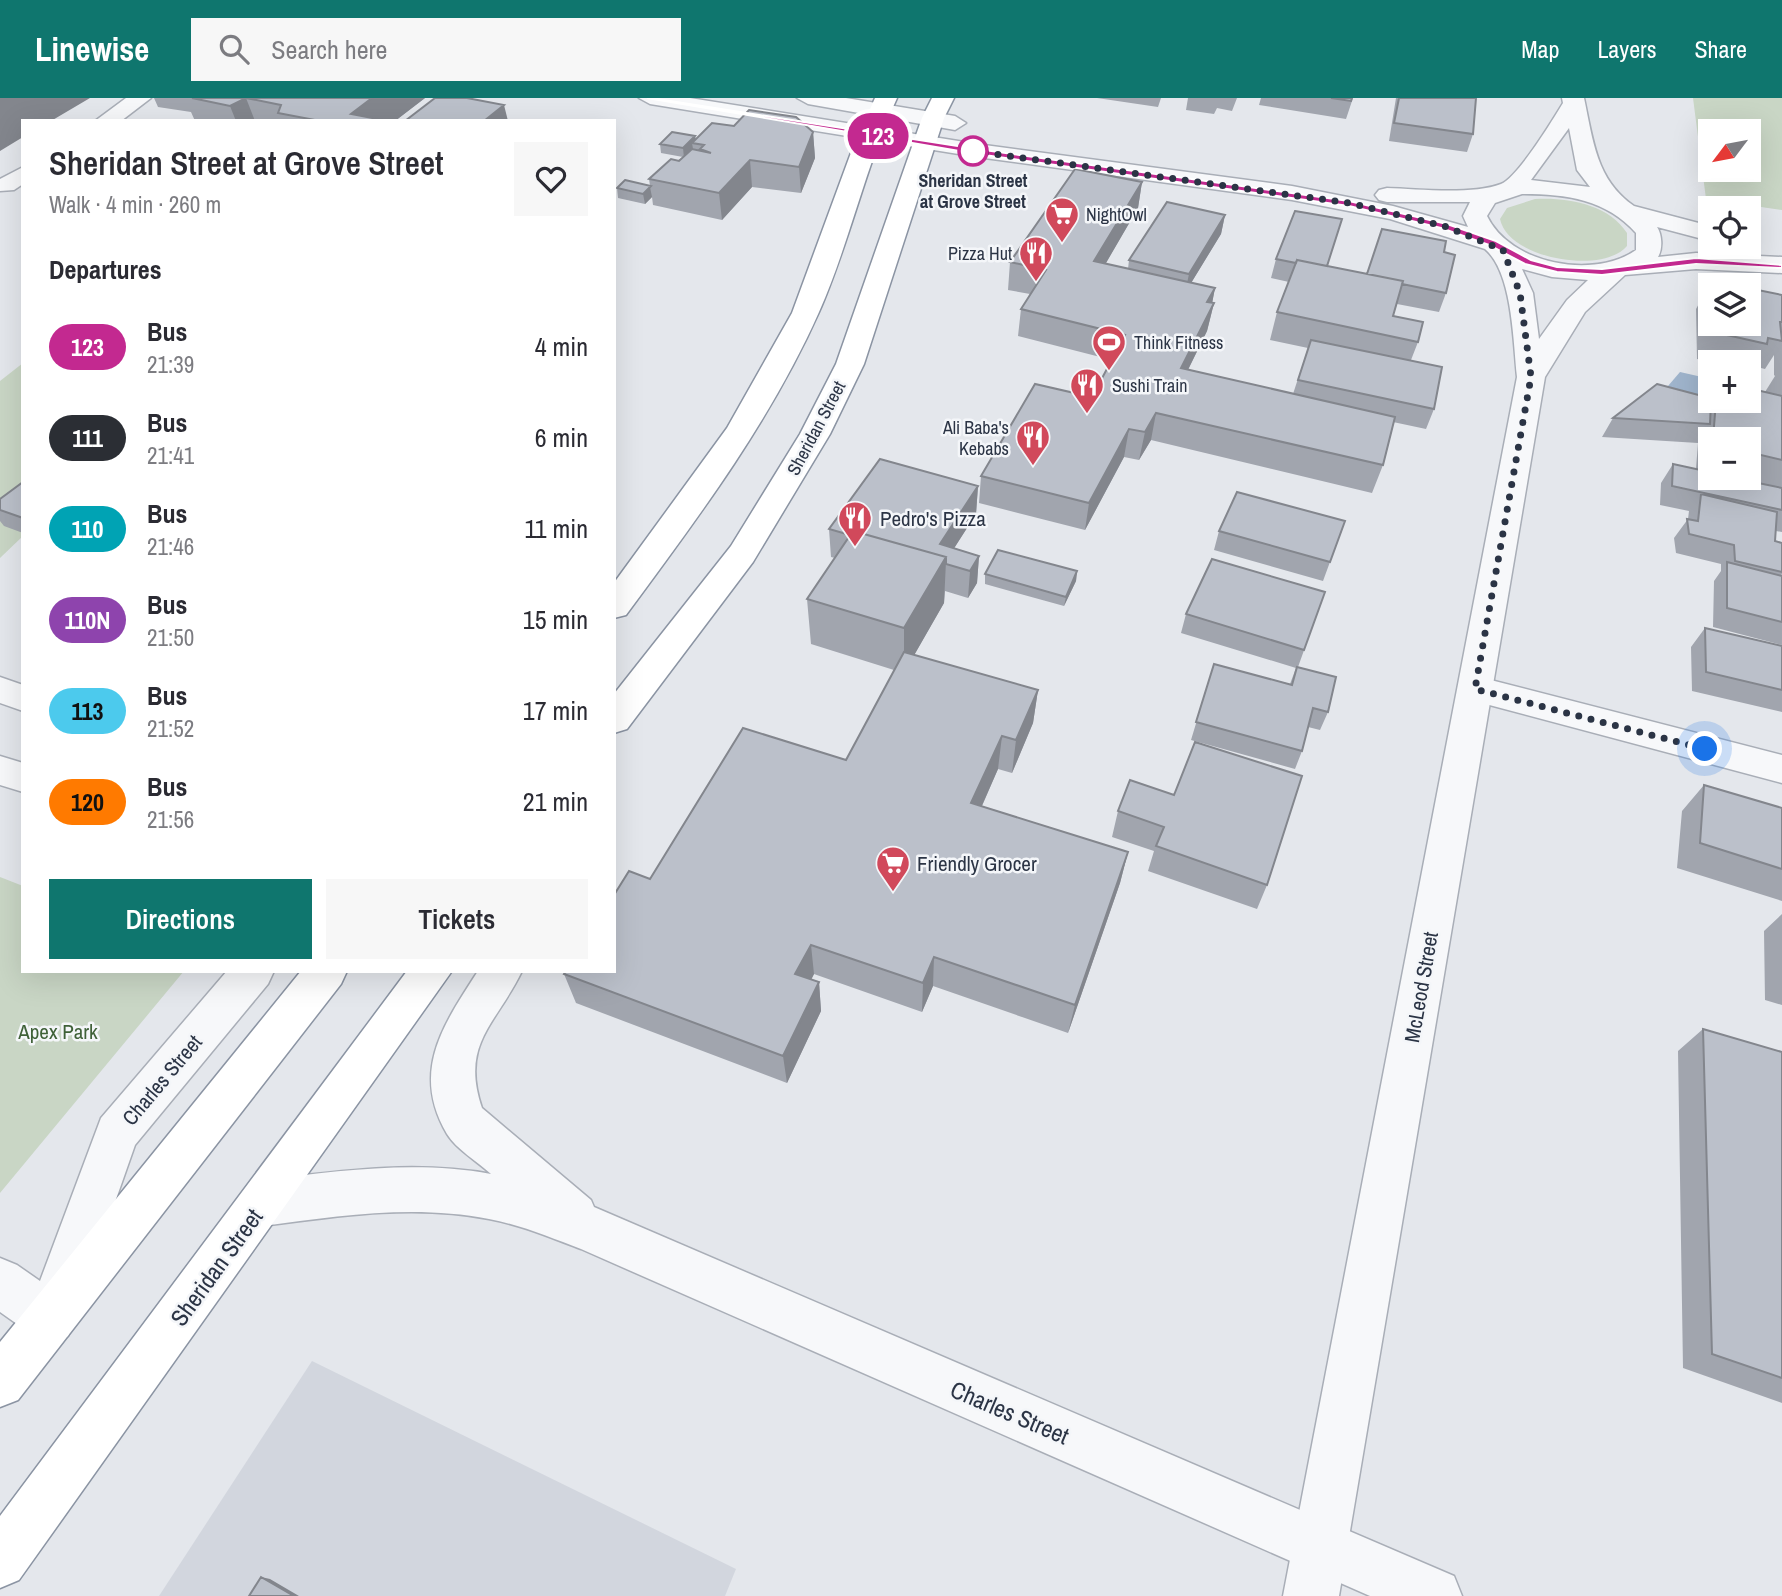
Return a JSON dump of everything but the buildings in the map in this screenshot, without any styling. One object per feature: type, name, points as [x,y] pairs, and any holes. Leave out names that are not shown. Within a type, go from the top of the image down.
[{"type":"highway","points":[[616,604],[728,451],[767,388],[806,310],[883,103]]},
{"type":"highway","name":"Sheridan Street","points":[[616,717],[742,554],[815,434],[850,364],[934,120]]},
{"type":"highway","points":[[0,1382],[324,973]]},
{"type":"highway","name":"Sheridan Street","points":[[0,1562],[429,973]]},
{"type":"street","points":[[109,119],[140,98]]},
{"type":"street","points":[[650,98],[869,135],[934,120],[1030,139],[1361,192],[1439,197],[1505,190],[1563,189],[1698,230]]},
{"type":"street","points":[[808,98],[883,103],[934,120],[1416,218],[1557,270],[1588,273],[1696,261],[1782,265]]},
{"type":"street","points":[[1505,190],[1536,161],[1573,102]]},
{"type":"street","points":[[1573,102],[1589,170],[1622,208]]},
{"type":"street","name":"McLeod Street","points":[[1315,1572],[1531,377],[1520,293],[1497,247],[1479,230],[1475,216],[1484,199],[1505,190]]},
{"type":"street","name":"McLeod Street","points":[[1531,377],[1587,290],[1648,253],[1651,239],[1643,225],[1622,208]]},
{"type":"street","points":[[1761,246],[1782,251]]},
{"type":"street","points":[[1475,689],[1782,769]]},
{"type":"street","points":[[0,690],[21,697]]},
{"type":"street","points":[[0,770],[21,777]]},
{"type":"street","name":"Charles Street","points":[[51,1319],[117,1133],[251,973]]},
{"type":"street","name":"Charles Street","points":[[500,973],[461,1034],[453,1055],[453,1087],[464,1121],[586,1227]]},
{"type":"street","name":"Charles Street","points":[[262,1203],[353,1191],[406,1189],[480,1194],[586,1227],[1315,1572],[1434,1596]]},
{"type":"street","points":[[0,1282],[51,1319]]},
{"type":"shaded area","points":[[312,1361],[736,1569],[725,1596],[159,1596]]},
{"type":"green space","points":[[1693,98],[1782,98],[1782,210],[1761,207],[1761,196],[1706,196],[1704,182],[1761,182],[1761,119],[1698,119],[1698,137]]},
{"type":"green space","points":[[1535,199],[1573,201],[1598,209],[1619,223],[1627,233],[1627,246],[1615,255],[1598,260],[1578,261],[1537,253],[1507,233],[1500,219],[1507,208]]},
{"type":"green space","points":[[21,365],[21,538],[0,558],[0,381]]},
{"type":"green space","name":"Apex Park","points":[[0,877],[21,885],[21,973],[182,973],[0,1193]]},
{"type":"water","points":[[1680,372],[1698,376],[1698,394],[1693,396],[1668,394],[1668,386]]},
{"type":"bus line","name":"123","points":[[651,98],[869,135],[1349,203],[1466,233],[1528,262],[1557,270],[1588,273],[1696,261],[1782,265]]},
{"type":"place","name":"Sheridan Street at Grove Street","points":[[973,151]]},
{"type":"place","name":"NightOwl","points":[[1062,244]]},
{"type":"place","name":"Pizza Hut","points":[[1036,283]]},
{"type":"place","name":"Think Fitness","points":[[1109,372]]},
{"type":"place","name":"Sushi Train","points":[[1087,415]]},
{"type":"place","name":"Ali Baba's Kebabs","points":[[1033,467]]},
{"type":"place","name":"Pedro's Pizza","points":[[855,548]]},
{"type":"place","name":"Friendly Grocer","points":[[893,893]]},
{"type":"route","points":[[973,151],[1349,203],[1444,226],[1492,243],[1503,250],[1520,293],[1531,377],[1513,463],[1475,689],[1705,749]]}]
